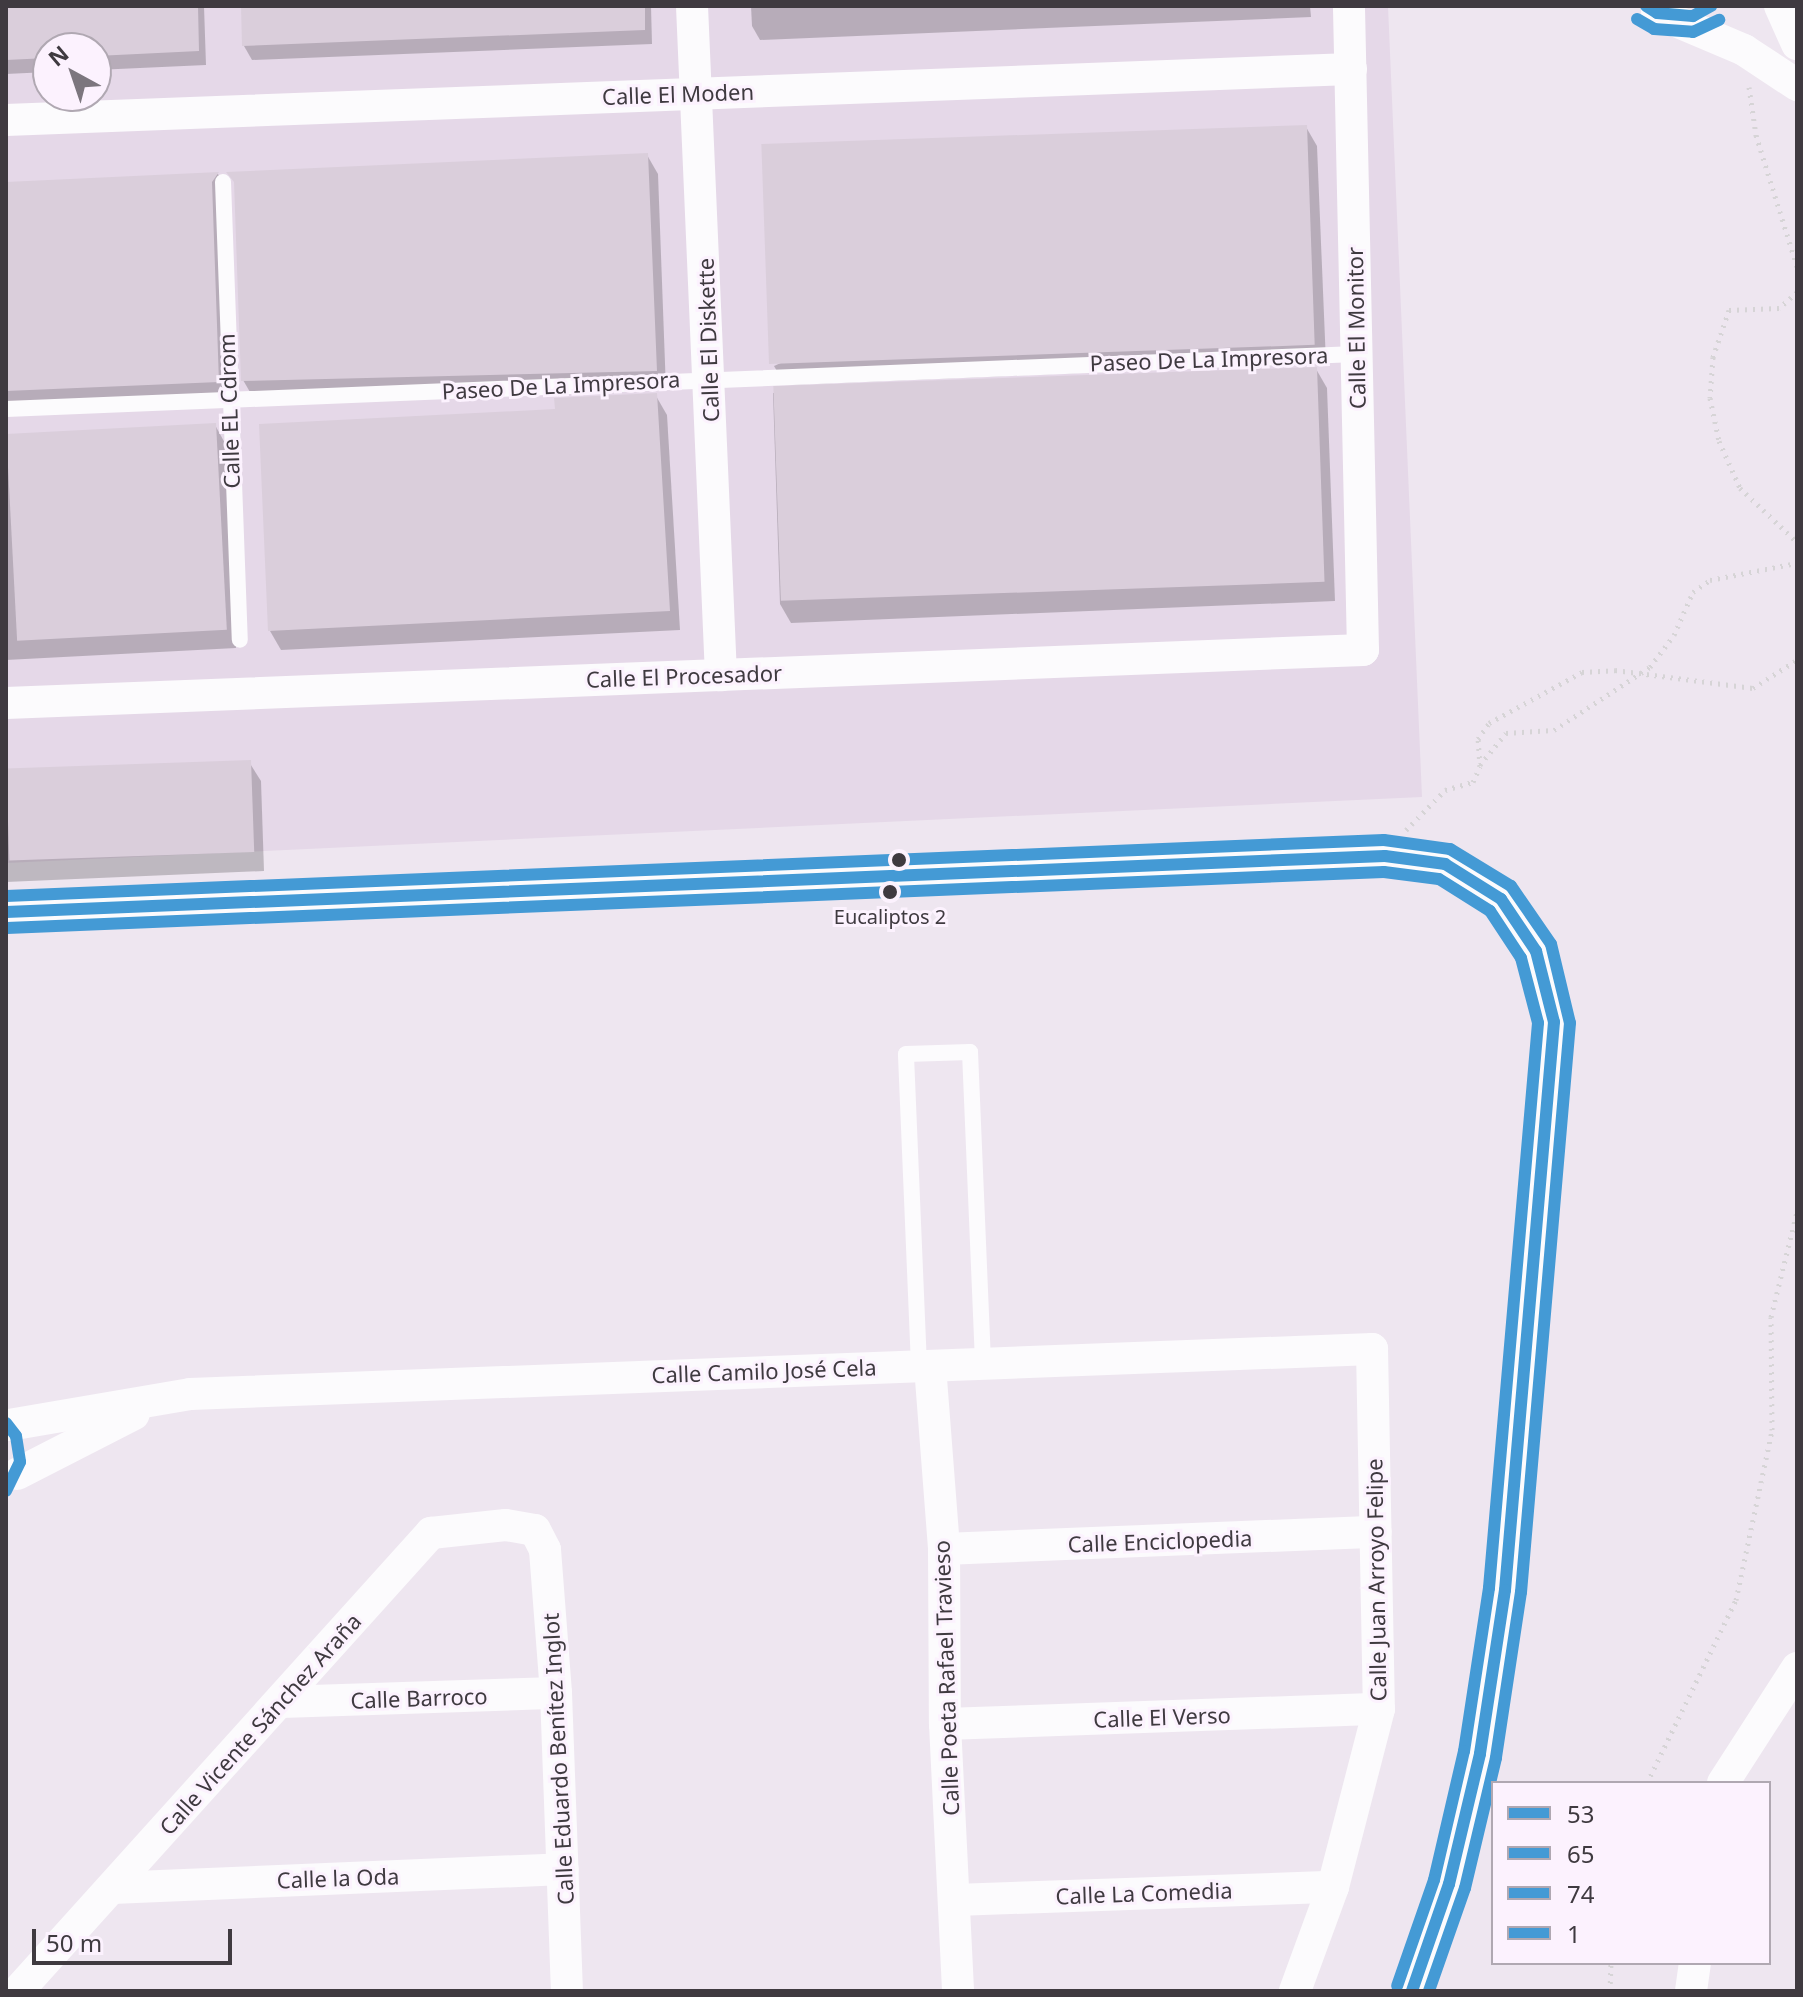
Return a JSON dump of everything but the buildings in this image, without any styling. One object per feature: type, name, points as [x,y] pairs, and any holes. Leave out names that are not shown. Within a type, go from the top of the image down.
[{"type":"street","name":"Calle El Diskette","points":[[692,6],[721,675]]},
{"type":"street","name":"Calle El Monitor","points":[[1349,6],[1363,650]]},
{"type":"street","points":[[1652,10],[1693,16],[1711,6]]},
{"type":"street","points":[[1780,6],[1797,44]]},
{"type":"street","points":[[1652,10],[1744,50],[1797,85]]},
{"type":"street","name":"Calle El Moden","points":[[6,120],[1351,69]]},
{"type":"street","name":"Calle El Procesador","points":[[6,703],[1363,650]]},
{"type":"street","points":[[6,912],[1385,856],[1445,864],[1501,899],[1536,951],[1554,1022],[1505,1590],[1480,1754],[1449,1884],[1412,1991]]},
{"type":"street","name":"Calle Camilo José Cela","points":[[7,1424],[190,1394],[1372,1349]]},
{"type":"street","name":"Calle Juan Arroyo Felipe","points":[[1295,1991],[1333,1887],[1379,1709],[1372,1349]]},
{"type":"street","name":"Calle Poeta Rafael Travieso","points":[[925,1366],[944,1549],[945,1724],[958,1991]]},
{"type":"street","name":"Calle Camilo José Cela","points":[[12,1483],[158,1401]]},
{"type":"street","points":[[7,1424],[19,1449],[12,1483]]},
{"type":"street","name":"Calle Vicente Sánchez Araña","points":[[18,1991],[431,1533],[506,1525],[535,1530]]},
{"type":"street","name":"Calle Eduardo Benítez Inglot","points":[[535,1530],[545,1550],[556,1693],[567,1991]]},
{"type":"street","name":"Calle Enciclopedia","points":[[944,1549],[1376,1532]]},
{"type":"street","points":[[1724,1781],[1797,1668]]},
{"type":"street","name":"Calle Barroco","points":[[281,1702],[556,1693]]},
{"type":"street","name":"Calle El Verso","points":[[945,1724],[1379,1709]]},
{"type":"street","name":"Calle la Oda","points":[[112,1888],[563,1869]]},
{"type":"street","name":"Calle La Comedia","points":[[955,1900],[1333,1887]]},
{"type":"street","points":[[1691,1991],[1695,1965]]},
{"type":"lane","name":"Calle EL Cdrom","points":[[223,182],[228,399],[240,640]]},
{"type":"lane","name":"Paseo De La Impresora","points":[[6,409],[1356,354]]},
{"type":"lane","points":[[925,1366],[906,1054],[970,1052],[983,1363]]},
{"type":"path","points":[[1744,50],[1756,135],[1797,267]]},
{"type":"path","points":[[1796,294],[1779,308],[1729,310],[1713,357],[1710,398],[1719,441],[1740,488],[1797,542]]},
{"type":"path","points":[[1385,856],[1445,790],[1473,782],[1480,766],[1506,733],[1554,730],[1664,653],[1693,592],[1710,580],[1797,563]]},
{"type":"path","points":[[1480,766],[1478,739],[1504,712],[1582,672],[1636,673],[1753,688],[1797,660]]},
{"type":"path","points":[[1648,1781],[1736,1600],[1772,1430],[1771,1317],[1797,1212]]},
{"type":"path","points":[[1610,1991],[1611,1965]]},
{"type":"shaded area","points":[[6,6],[1388,6],[1422,797],[6,863]]},
{"type":"transit line","name":"53","points":[[1646,6],[1657,13],[1693,16],[1711,6]]},
{"type":"transit line","name":"1","points":[[1637,19],[1654,29],[1693,32],[1719,20]]},
{"type":"transit line","name":"74","points":[[6,896],[1384,840],[1450,849],[1511,886],[1551,944],[1570,1023],[1521,1592],[1496,1758],[1465,1888],[1429,1991]]},
{"type":"transit line","name":"53","points":[[6,912],[1385,856],[1445,864],[1501,899],[1536,951],[1554,1022],[1505,1590],[1480,1754],[1449,1884],[1412,1991]]},
{"type":"transit line","name":"65","points":[[7,928],[1384,872],[1439,879],[1490,911],[1521,958],[1538,1023],[1489,1588],[1464,1751],[1434,1880],[1397,1986]]},
{"type":"transit line","name":"53","points":[[6,1423],[16,1436],[20,1462],[6,1491]]},
{"type":"place","name":"Eucaliptos 2","points":[[890,892]]}]
